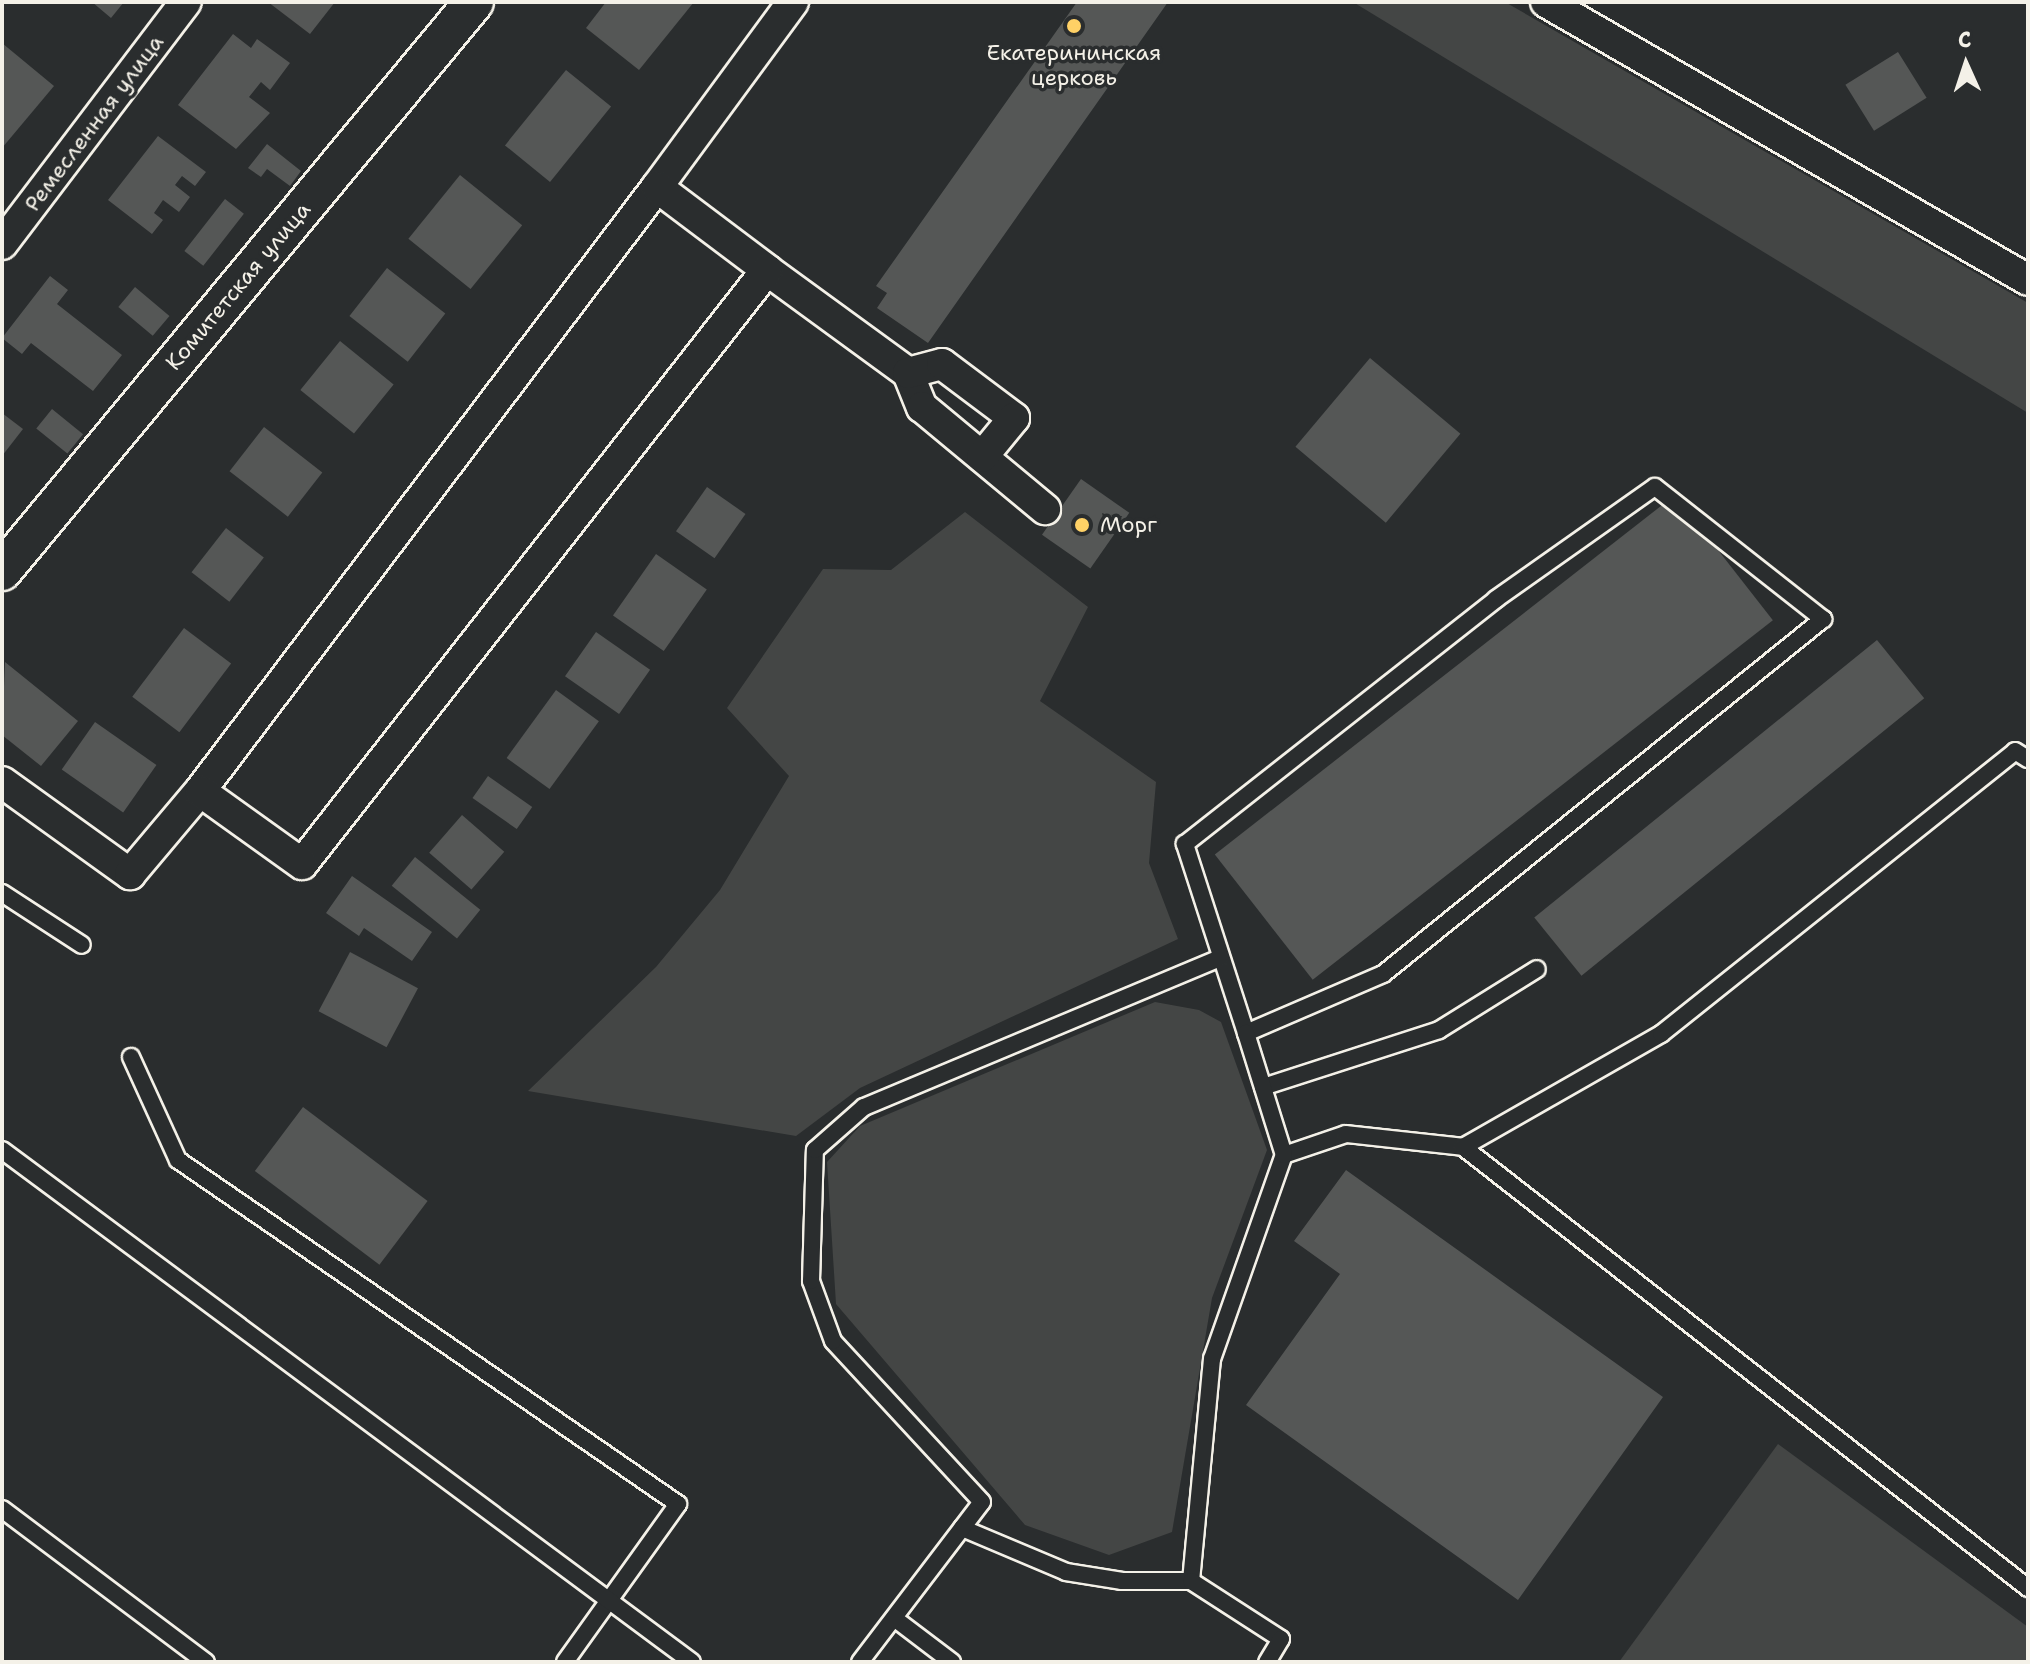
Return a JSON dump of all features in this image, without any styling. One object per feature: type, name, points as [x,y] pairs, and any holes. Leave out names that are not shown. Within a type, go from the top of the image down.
[{"type":"street","name":"Ремесленная улица","points":[[2,244],[186,2]]},
{"type":"street","name":"Комитетская улица","points":[[2,571],[474,2]]},
{"type":"street","points":[[2,782],[130,874],[200,791],[657,187],[793,2]]},
{"type":"street","points":[[1546,2],[2028,280]]},
{"type":"street","points":[[657,187],[908,373],[922,407],[1045,509]]},
{"type":"street","points":[[200,791],[302,864],[767,270]]},
{"type":"street","points":[[908,373],[942,364],[1014,418],[982,457]]},
{"type":"lane","points":[[1191,1581],[1212,1359],[1284,1155],[1185,844],[1496,599],[1655,487],[1823,619],[1383,974],[1246,1033]]},
{"type":"lane","points":[[1463,1147],[1661,1034],[2015,751],[2028,759]]},
{"type":"lane","points":[[2,893],[82,945]]},
{"type":"lane","points":[[860,1662],[982,1502],[833,1341],[811,1281],[815,1150],[864,1107],[1220,958]]},
{"type":"lane","points":[[1263,1087],[1439,1030],[1537,969]]},
{"type":"lane","points":[[131,1057],[178,1160],[678,1504],[565,1662]]},
{"type":"lane","points":[[1284,1155],[1346,1134],[1463,1147],[2028,1588]]},
{"type":"lane","points":[[2,1150],[692,1662]]},
{"type":"lane","points":[[2,1509],[206,1662]]},
{"type":"lane","points":[[962,1528],[1066,1572],[1122,1581],[1191,1581],[1281,1639],[1267,1662]]},
{"type":"lane","points":[[894,1618],[952,1662]]},
{"type":"shaded area","points":[[1353,2],[1505,2],[2028,303],[2028,413]]},
{"type":"shaded area","points":[[965,512],[1088,607],[1040,701],[1156,782],[1149,863],[1178,939],[860,1088],[796,1136],[528,1091],[656,967],[720,890],[789,776],[727,708],[823,569],[891,570]]},
{"type":"shaded area","points":[[1155,1002],[1199,1010],[1221,1022],[1267,1150],[1212,1298],[1172,1532],[1109,1555],[1025,1525],[836,1304],[827,1162],[860,1126]]},
{"type":"shaded area","points":[[1778,1444],[2028,1627],[2028,1662],[1619,1662]]},
{"type":"building","points":[[92,2],[124,2],[111,18]]},
{"type":"building","points":[[268,2],[335,2],[310,34]]},
{"type":"building","points":[[606,2],[694,2],[639,70],[586,28]]},
{"type":"building","points":[[1077,2],[1168,2],[928,343],[877,308],[887,293],[876,286]]},
{"type":"building","points":[[233,34],[251,48],[257,39],[290,63],[270,90],[261,82],[249,97],[270,113],[236,149],[178,105]]},
{"type":"building","points":[[2,43],[54,86],[2,148]]},
{"type":"building","points":[[1898,52],[1927,98],[1874,131],[1845,85]]},
{"type":"building","points":[[566,70],[611,107],[550,182],[505,145]]},
{"type":"building","points":[[158,136],[206,172],[195,186],[182,176],[175,185],[190,197],[179,212],[163,200],[154,213],[163,220],[152,234],[108,200]]},
{"type":"building","points":[[267,144],[301,171],[290,186],[267,169],[261,177],[248,168]]},
{"type":"building","points":[[460,175],[522,225],[471,289],[408,239]]},
{"type":"building","points":[[225,199],[244,214],[203,266],[184,251]]},
{"type":"building","points":[[387,268],[445,314],[408,362],[349,316]]},
{"type":"building","points":[[50,276],[68,290],[57,304],[122,355],[93,391],[31,343],[22,354],[2,338]]},
{"type":"building","points":[[135,287],[169,316],[153,336],[118,307]]},
{"type":"building","points":[[340,341],[394,384],[354,433],[300,390]]},
{"type":"building","points":[[1370,358],[1460,434],[1386,523],[1295,447]]},
{"type":"building","points":[[52,409],[83,434],[67,454],[36,428]]},
{"type":"building","points":[[2,413],[23,429],[2,456]]},
{"type":"building","points":[[264,427],[322,473],[288,517],[230,471]]},
{"type":"building","points":[[1081,479],[1129,513],[1090,569],[1042,535]]},
{"type":"building","points":[[707,487],[746,514],[715,558],[676,531]]},
{"type":"building","points":[[1675,495],[1773,620],[1313,980],[1215,855]]},
{"type":"building","points":[[226,528],[264,558],[229,602],[192,572]]},
{"type":"building","points":[[656,554],[707,590],[664,651],[613,615]]},
{"type":"building","points":[[184,628],[231,664],[179,732],[132,697]]},
{"type":"building","points":[[596,632],[650,670],[619,714],[565,676]]},
{"type":"building","points":[[1877,640],[1924,698],[1581,976],[1534,918]]},
{"type":"building","points":[[5,662],[78,721],[41,766],[2,735]]},
{"type":"building","points":[[556,690],[599,721],[550,789],[507,758]]},
{"type":"building","points":[[95,722],[156,765],[123,813],[62,770]]},
{"type":"building","points":[[488,776],[532,807],[517,829],[473,798]]},
{"type":"building","points":[[462,815],[504,852],[471,889],[429,853]]},
{"type":"building","points":[[415,857],[480,910],[457,939],[392,886]]},
{"type":"building","points":[[352,876],[432,932],[412,961],[364,928],[359,936],[326,913]]},
{"type":"building","points":[[350,952],[418,988],[387,1047],[319,1011]]},
{"type":"building","points":[[303,1107],[428,1201],[379,1265],[255,1171]]},
{"type":"building","points":[[1346,1170],[1663,1397],[1518,1600],[1246,1405],[1340,1274],[1294,1241]]},
{"type":"place","name":"Екатерининская церковь","points":[[1074,26]]},
{"type":"place","name":"Морг","points":[[1082,525]]}]
